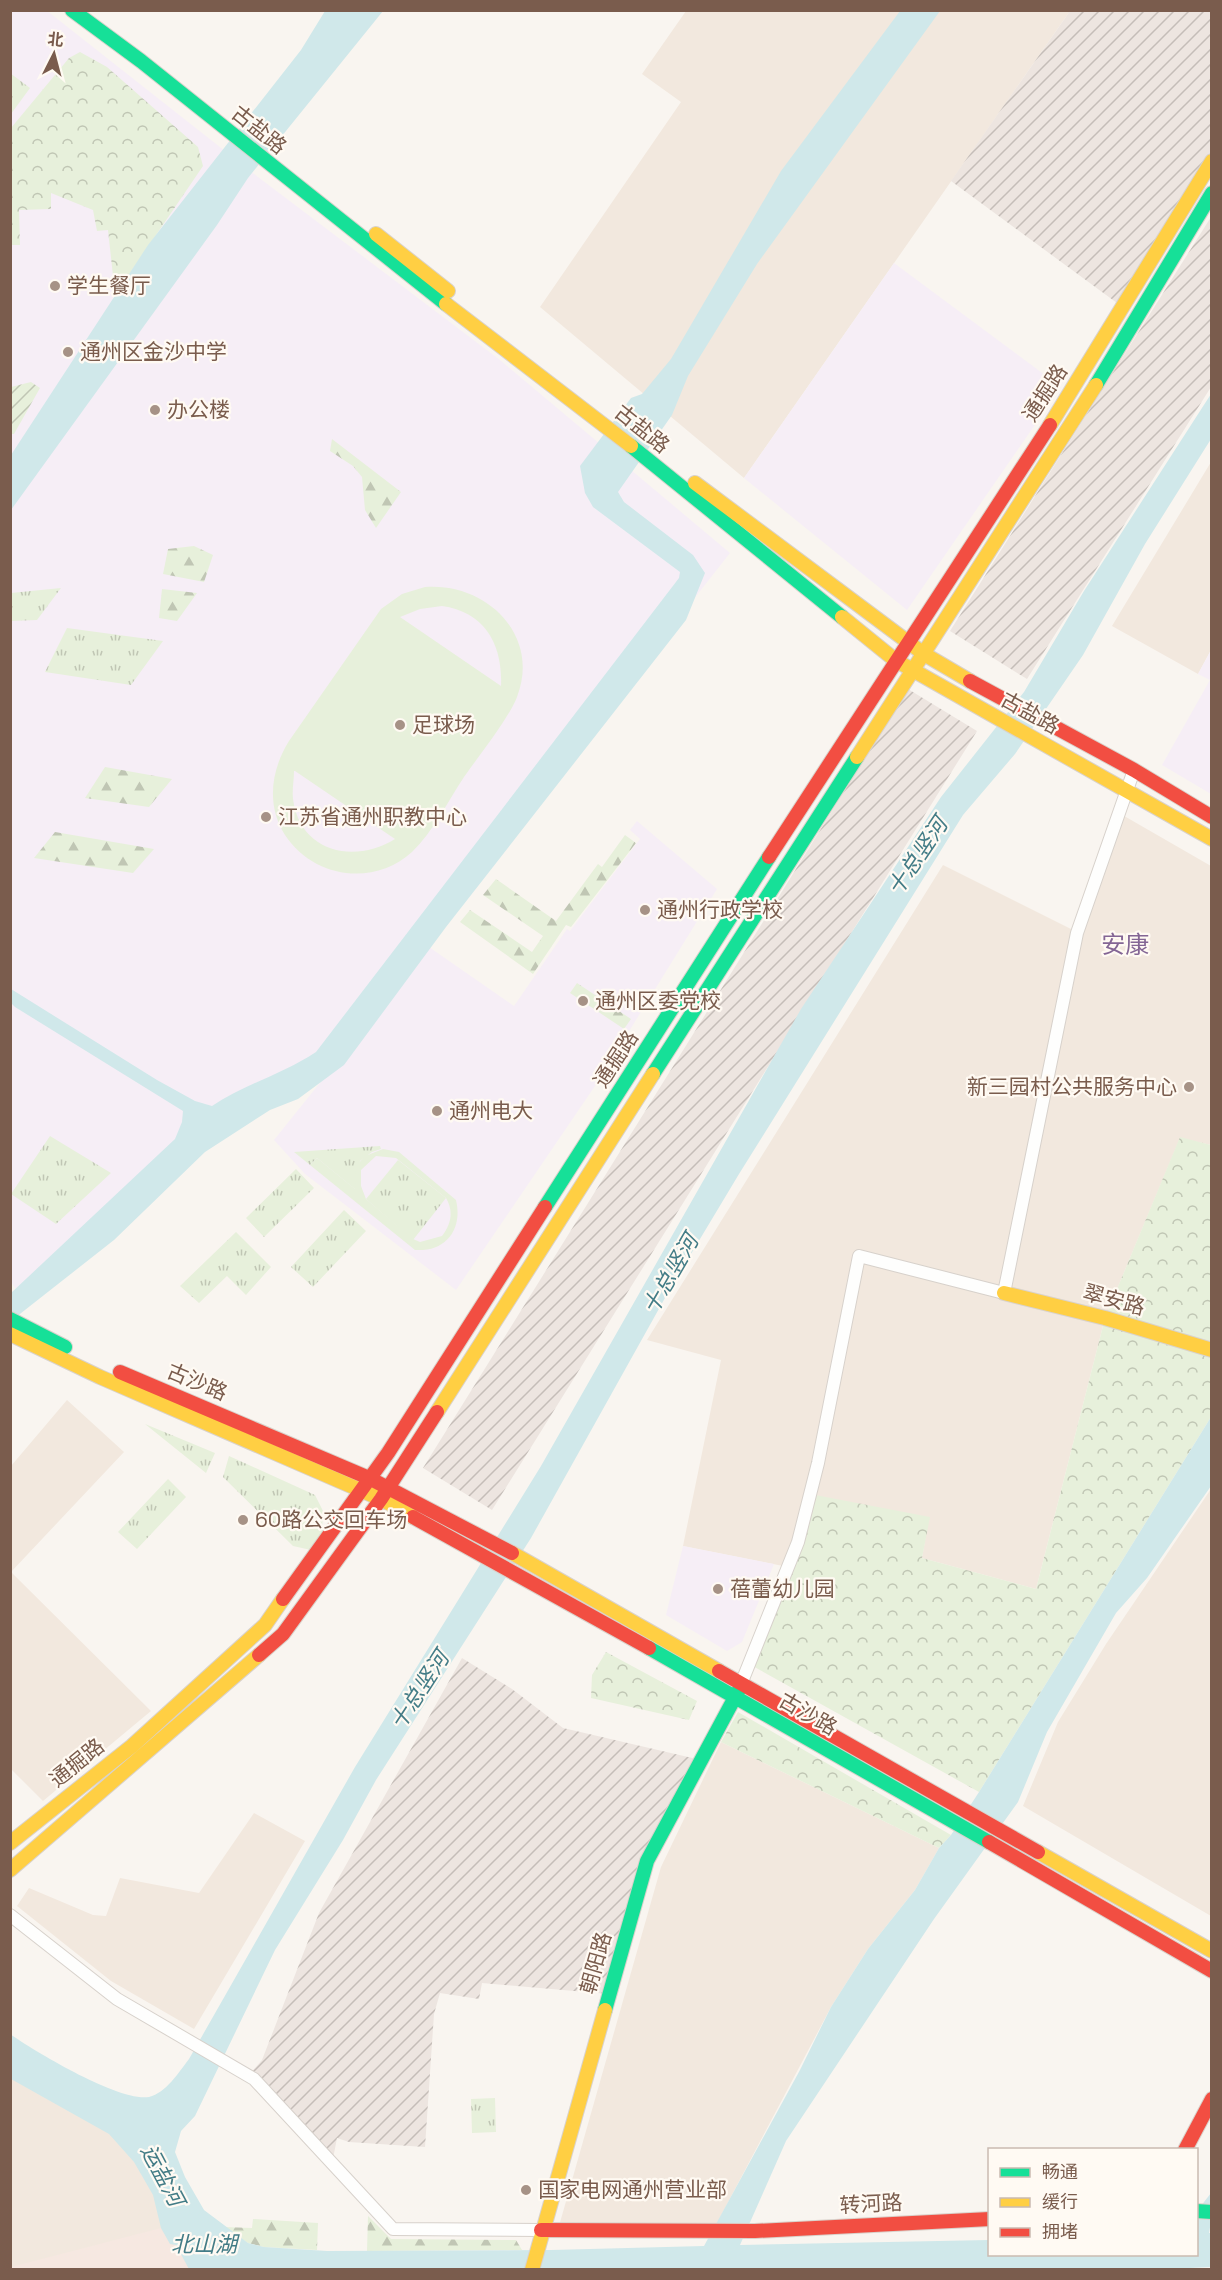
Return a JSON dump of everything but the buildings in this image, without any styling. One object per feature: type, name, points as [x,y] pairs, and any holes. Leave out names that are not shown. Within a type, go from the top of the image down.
[{"type":"main road","name":"古盐路","points":[[72,10],[233,129],[610,424],[895,660],[1212,839]]},
{"type":"main road","name":"古盐路","points":[[92,10],[233,129]]},
{"type":"main road","name":"通掘路","points":[[10,1843],[132,1746],[265,1625],[366,1484],[640,1061],[895,660],[1085,371],[1212,161]]},
{"type":"main road","name":"通掘路","points":[[10,1870],[136,1764],[283,1634],[385,1493],[1106,369],[1212,193]]},
{"type":"main road","name":"古盐路","points":[[654,459],[924,654],[1134,770],[1212,817]]},
{"type":"main road","name":"翠安路","points":[[1004,1293],[1106,1318],[1212,1350]]},
{"type":"main road","name":"古沙路","points":[[10,1319],[93,1361],[366,1484]]},
{"type":"main road","name":"古沙路","points":[[10,1334],[100,1377],[366,1484]]},
{"type":"main road","points":[[366,1484],[385,1493]]},
{"type":"main road","name":"古沙路","points":[[385,1493],[474,1533],[537,1568],[738,1690],[955,1815],[1008,1854],[1212,1971]]},
{"type":"main road","name":"古沙路","points":[[385,1493],[468,1549],[738,1690]]},
{"type":"main road","name":"朝阳路","points":[[532,2270],[647,1861],[738,1690]]},
{"type":"main road","name":"古沙路","points":[[955,1815],[1014,1840],[1212,1951]]},
{"type":"main road","points":[[1186,2148],[1212,2099]]},
{"type":"main road","name":"转河路","points":[[540,2236],[755,2231],[988,2219]]},
{"type":"street","points":[[738,1690],[798,1542],[818,1463],[860,1256],[1004,1293],[1077,933],[1125,789],[1134,770]]},
{"type":"street","points":[[10,1915],[117,1999],[254,2079],[393,2229],[540,2236]]},
{"type":"shaded area","name":"江苏省通州职教中心","points":[[46,10],[258,177],[500,360],[730,553],[426,940],[322,1061],[16,1289],[11,1282],[10,11]]},
{"type":"shaded area","points":[[686,11],[1070,11],[744,478],[540,307],[681,102],[642,74]]},
{"type":"shaded area","points":[[1070,11],[1211,11],[1211,152],[1117,303],[951,181]]},
{"type":"shaded area","points":[[1211,217],[1211,387],[1027,679],[950,631]]},
{"type":"shaded area","points":[[894,263],[1061,387],[907,610],[744,478]]},
{"type":"shaded area","points":[[1211,462],[1211,650],[1198,674],[1112,626]]},
{"type":"shaded area","points":[[1211,650],[1211,794],[1162,765],[1210,680],[1198,674]]},
{"type":"shaded area","points":[[908,689],[977,731],[492,1510],[423,1468]]},
{"type":"shaded area","points":[[1119,813],[1211,866],[1211,1145],[1180,1138],[1105,1318],[1036,1589],[922,1558],[929,1517],[788,1567],[683,1546],[721,1360],[647,1340],[943,865],[1077,932]]},
{"type":"shaded area","name":"通州电大","points":[[637,821],[717,889],[597,1083],[456,1290],[305,1174],[274,1140],[429,947],[514,1006],[567,929],[570,931],[640,839],[630,830]]},
{"type":"shaded area","points":[[67,1400],[124,1452],[11,1572],[11,1466]]},
{"type":"shaded area","points":[[1211,1489],[1211,1916],[1023,1806],[1058,1722],[1106,1644]]},
{"type":"shaded area","name":"蓓蕾幼儿园","points":[[683,1546],[774,1564],[742,1642],[727,1651],[666,1615]]},
{"type":"shaded area","points":[[11,1572],[151,1711],[43,1801],[11,1769]]},
{"type":"shaded area","points":[[462,1658],[512,1689],[563,1728],[701,1760],[647,1861],[609,1994],[482,1983],[479,1999],[440,1993],[434,2014],[425,2147],[349,2142],[337,2138],[332,2164],[248,2076],[262,2060],[319,1913]]},
{"type":"shaded area","points":[[721,1742],[939,1848],[915,1890],[868,1949],[831,2007],[715,2227],[559,2226],[661,1867]]},
{"type":"shaded area","points":[[254,1813],[305,1841],[194,2029],[111,1981],[17,1906],[29,1888],[93,1915],[106,1916],[120,1878],[199,1893]]},
{"type":"shaded area","points":[[10,2050],[122,2108],[225,2269],[11,2269]]},
{"type":"shaded area","points":[[161,2228],[170,2244],[176,2245],[189,2269],[11,2270],[11,2267]]},
{"type":"green space","points":[[80,52],[107,67],[198,147],[203,166],[120,288],[113,276],[108,230],[97,231],[93,210],[51,193],[51,209],[19,210],[20,245],[11,245],[11,128],[69,58]]},
{"type":"green space","points":[[10,73],[30,88],[11,114],[10,114]]},
{"type":"green space","points":[[31,382],[40,388],[14,434],[11,434],[11,387]]},
{"type":"green space","points":[[332,439],[401,492],[376,528],[365,510],[362,477],[353,466],[330,451]]},
{"type":"green space","points":[[194,546],[213,555],[204,582],[163,574],[168,549]]},
{"type":"green space","points":[[425,587],[447,588],[468,593],[487,603],[503,617],[515,634],[521,653],[522,674],[517,697],[507,716],[433,826],[412,852],[397,863],[380,870],[345,873],[327,869],[311,861],[297,850],[279,824],[273,800],[278,764],[289,741],[381,609],[402,594]],"holes":[[[442,606],[470,615],[488,633],[499,657],[501,686],[400,617],[420,609]],[[295,771],[395,839],[379,847],[347,852],[332,849],[318,842],[306,832],[298,817],[293,799]]]},
{"type":"green space","points":[[61,588],[37,620],[11,621],[11,593]]},
{"type":"green space","points":[[162,589],[197,593],[177,621],[159,618]]},
{"type":"green space","points":[[67,628],[163,641],[131,685],[45,672]]},
{"type":"green space","points":[[105,767],[172,779],[149,807],[85,798]]},
{"type":"green space","points":[[55,832],[154,849],[133,873],[34,858]]},
{"type":"green space","points":[[625,835],[636,843],[571,927],[566,925],[533,974],[460,922],[470,910],[532,952],[543,936],[483,895],[496,879],[556,921],[598,864],[602,867]]},
{"type":"green space","points":[[577,983],[631,1019],[624,1029],[570,993]]},
{"type":"green space","points":[[50,1136],[111,1173],[56,1224],[11,1194]]},
{"type":"green space","points":[[1180,1137],[1211,1145],[1211,1417],[979,1792],[749,1664],[810,1494],[930,1517],[922,1558],[1036,1589],[1105,1318]]},
{"type":"green space","points":[[380,1146],[381,1149],[372,1152],[360,1161],[356,1190],[317,1158],[310,1165],[294,1152]]},
{"type":"green space","points":[[383,1149],[399,1152],[456,1200],[457,1220],[450,1237],[435,1247],[415,1250],[310,1165],[317,1158],[355,1189],[356,1166],[365,1156]],"holes":[[[376,1156],[396,1158],[446,1198],[450,1208],[450,1218],[448,1227],[442,1236],[420,1242],[413,1239],[366,1199],[361,1186],[361,1170]]]},
{"type":"green space","points":[[398,1160],[446,1198],[413,1240],[366,1199]]},
{"type":"green space","points":[[296,1169],[314,1188],[264,1237],[246,1218]]},
{"type":"green space","points":[[344,1210],[366,1231],[313,1287],[291,1267]]},
{"type":"green space","points":[[236,1232],[271,1267],[246,1295],[227,1276],[199,1303],[180,1286]]},
{"type":"green space","points":[[145,1424],[215,1453],[206,1473]]},
{"type":"green space","points":[[229,1456],[315,1495],[323,1511],[322,1532],[311,1550],[293,1546],[223,1477]]},
{"type":"green space","points":[[168,1479],[186,1497],[137,1549],[118,1532]]},
{"type":"green space","points":[[606,1652],[697,1701],[689,1720],[591,1698],[592,1675]]},
{"type":"green space","points":[[738,1712],[951,1835],[939,1848],[721,1742]]},
{"type":"green space","points":[[495,2098],[496,2132],[472,2133],[471,2099]]},
{"type":"green space","points":[[368,2216],[391,2239],[516,2240],[522,2250],[367,2251]]},
{"type":"green space","points":[[253,2219],[318,2223],[317,2250],[264,2247],[248,2243],[223,2227],[252,2228]]},
{"type":"water","points":[[325,11],[383,11],[248,178],[217,225],[11,510],[11,455],[148,245],[301,50]]},
{"type":"water","points":[[900,11],[940,11],[757,264],[688,376],[672,415],[618,492],[624,502],[693,555],[705,573],[686,620],[446,927],[344,1065],[298,1099],[270,1110],[205,1152],[114,1240],[11,1321],[11,1293],[175,1139],[182,1122],[183,1111],[15,1007],[11,1003],[11,989],[157,1080],[195,1101],[212,1106],[316,1052],[679,578],[680,572],[593,507],[585,493],[580,466],[631,398],[642,394],[671,359],[781,171]]},
{"type":"water","points":[[1211,394],[1211,439],[1145,544],[1083,655],[1015,754],[963,815],[739,1174],[670,1289],[531,1538],[376,1780],[343,1840],[275,1950],[195,2116],[181,2131],[175,2152],[185,2177],[204,2210],[248,2243],[264,2247],[327,2251],[551,2250],[704,2246],[800,2070],[831,2007],[868,1949],[915,1890],[939,1848],[951,1835],[979,1792],[1211,1417],[1211,1486],[1147,1578],[1116,1613],[1047,1732],[1018,1802],[934,1919],[786,2141],[740,2245],[988,2240],[988,2256],[1198,2256],[1198,2210],[1211,2193],[1209,2233],[1211,2233],[1211,2267],[1148,2270],[189,2269],[176,2245],[170,2244],[161,2228],[153,2195],[134,2162],[109,2134],[11,2079],[10,2034],[78,2074],[118,2092],[135,2096],[149,2097],[161,2091],[189,2059],[355,1767],[541,1466],[801,1009],[941,797],[1024,692],[1084,591]]},
{"type":"traffic: fast","points":[[72,10],[141,61],[446,304]]},
{"type":"traffic: fast","points":[[1096,385],[1212,193]]},
{"type":"traffic: fast","points":[[631,446],[842,617]]},
{"type":"traffic: fast","points":[[653,1074],[857,757]]},
{"type":"traffic: fast","points":[[545,1207],[769,857]]},
{"type":"traffic: fast","points":[[10,1319],[65,1347]]},
{"type":"traffic: fast","points":[[649,1648],[989,1842]]},
{"type":"traffic: fast","points":[[605,2010],[647,1861],[741,1686]]},
{"type":"traffic: fast","points":[[1198,2211],[1212,2212]]},
{"type":"traffic: slow","points":[[1050,425],[1212,161]]},
{"type":"traffic: slow","points":[[376,234],[448,291]]},
{"type":"traffic: slow","points":[[446,304],[631,446]]},
{"type":"traffic: slow","points":[[857,757],[1096,385]]},
{"type":"traffic: slow","points":[[695,483],[924,654],[970,681]]},
{"type":"traffic: slow","points":[[842,617],[895,660],[1212,839]]},
{"type":"traffic: slow","points":[[437,1412],[653,1074]]},
{"type":"traffic: slow","points":[[1004,1293],[1105,1318],[1212,1350]]},
{"type":"traffic: slow","points":[[10,1334],[100,1377],[381,1499],[413,1517]]},
{"type":"traffic: slow","points":[[512,1553],[719,1671]]},
{"type":"traffic: slow","points":[[10,1843],[132,1746],[265,1625],[283,1599]]},
{"type":"traffic: slow","points":[[10,1870],[259,1655]]},
{"type":"traffic: slow","points":[[1038,1852],[1212,1951]]},
{"type":"traffic: slow","points":[[532,2270],[605,2010]]},
{"type":"traffic: jam","points":[[769,857],[1050,425]]},
{"type":"traffic: jam","points":[[970,681],[1134,770],[1212,817]]},
{"type":"traffic: jam","points":[[283,1599],[388,1453],[545,1207]]},
{"type":"traffic: jam","points":[[120,1372],[369,1478],[512,1553]]},
{"type":"traffic: jam","points":[[259,1655],[283,1634],[381,1499],[437,1412]]},
{"type":"traffic: jam","points":[[413,1517],[649,1648]]},
{"type":"traffic: jam","points":[[719,1671],[1038,1852]]},
{"type":"traffic: jam","points":[[989,1842],[1212,1971]]},
{"type":"traffic: jam","points":[[1186,2148],[1212,2099]]},
{"type":"traffic: jam","points":[[541,2230],[755,2231],[988,2219]]},
{"type":"place","name":"学生餐厅","points":[[55,286]]},
{"type":"place","name":"通州区金沙中学","points":[[68,352]]},
{"type":"place","name":"办公楼","points":[[155,410]]},
{"type":"place","name":"足球场","points":[[400,725]]},
{"type":"place","name":"江苏省通州职教中心","points":[[266,817]]},
{"type":"place","name":"通州行政学校","points":[[645,910]]},
{"type":"place","name":"通州区委党校","points":[[583,1001]]},
{"type":"place","name":"新三园村公共服务中心","points":[[1189,1087]]},
{"type":"place","name":"通州电大","points":[[437,1111]]},
{"type":"place","name":"60路公交回车场","points":[[243,1520]]},
{"type":"place","name":"蓓蕾幼儿园","points":[[718,1589]]},
{"type":"place","name":"国家电网通州营业部","points":[[526,2190]]},
{"type":"district","name":"安康","points":[[1125,945]]},
{"type":"water label","name":"十总竖河","points":[[917,856]]},
{"type":"water label","name":"十总竖河","points":[[670,1274]]},
{"type":"water label","name":"十总竖河","points":[[419,1690]]},
{"type":"water label","name":"运盐河","points":[[163,2175]]},
{"type":"water label","name":"北山湖","points":[[204,2244]]}]
